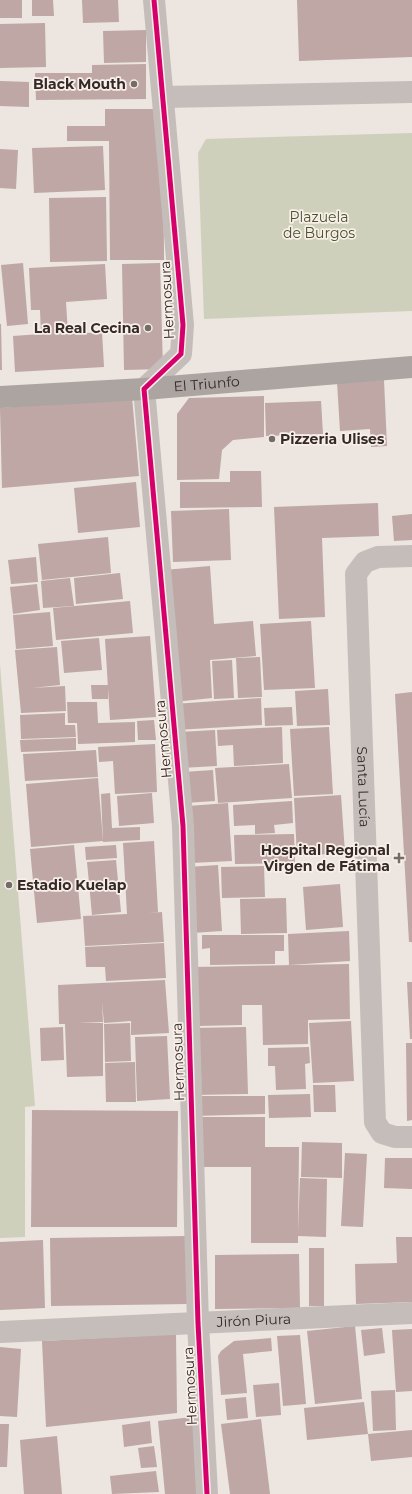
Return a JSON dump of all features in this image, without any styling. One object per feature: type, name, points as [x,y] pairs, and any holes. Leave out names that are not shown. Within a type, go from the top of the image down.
[{"type":"highway","name":"El Triunfo","points":[[0,397],[144,389],[412,367]]},
{"type":"street","name":"Hermosura","points":[[154,0],[183,325],[181,354],[144,389],[182,826],[198,1323],[207,1494]]},
{"type":"street","points":[[163,97],[412,92]]},
{"type":"street","name":"Santa Lucía","points":[[412,556],[378,557],[365,562],[356,574],[375,1122],[382,1134],[395,1137],[412,1136]]},
{"type":"street","name":"Jirón Piura","points":[[0,1332],[412,1313]]},
{"type":"green space","name":"Plazuela de Burgos","points":[[412,133],[412,311],[204,319],[198,153],[206,139]]},
{"type":"green space","name":"Estadio Kuelap","points":[[0,664],[35,1106],[25,1107],[25,1237],[0,1238]]},
{"type":"building","points":[[0,0],[22,0],[22,18],[0,18]]},
{"type":"building","points":[[32,0],[53,0],[54,16],[32,16]]},
{"type":"building","points":[[82,0],[118,0],[119,22],[83,23]]},
{"type":"building","points":[[297,0],[412,0],[412,57],[299,61]]},
{"type":"building","points":[[45,23],[46,67],[0,68],[0,24]]},
{"type":"building","points":[[146,30],[146,62],[104,63],[103,31]]},
{"type":"building","points":[[146,64],[146,99],[36,100],[35,73],[92,73],[92,65]]},
{"type":"building","points":[[0,81],[29,82],[29,107],[0,106]]},
{"type":"building","points":[[105,109],[163,109],[164,260],[110,260],[109,141],[67,141],[67,126],[105,126]]},
{"type":"building","points":[[103,146],[105,190],[34,193],[32,148]]},
{"type":"building","points":[[0,149],[18,150],[16,189],[0,188]]},
{"type":"building","points":[[106,197],[107,261],[50,262],[49,198]]},
{"type":"building","points":[[23,263],[28,324],[7,326],[1,265]]},
{"type":"building","points":[[160,263],[163,369],[124,370],[122,264]]},
{"type":"building","points":[[105,264],[107,299],[66,302],[68,334],[102,332],[104,367],[15,372],[13,336],[41,334],[40,310],[31,310],[29,268]]},
{"type":"building","points":[[1,324],[2,370],[0,370]]},
{"type":"building","points":[[384,380],[387,446],[371,447],[370,429],[340,431],[337,382]]},
{"type":"building","points":[[264,396],[264,437],[233,440],[222,450],[219,479],[177,480],[177,414],[189,398]]},
{"type":"building","points":[[132,397],[139,476],[2,488],[0,408]]},
{"type":"building","points":[[321,401],[323,434],[266,436],[265,403]]},
{"type":"building","points":[[230,471],[261,471],[262,507],[180,508],[180,482],[230,482]]},
{"type":"building","points":[[136,482],[140,527],[78,533],[74,488]]},
{"type":"building","points":[[378,503],[379,536],[322,538],[325,617],[279,619],[274,507]]},
{"type":"building","points":[[229,509],[231,560],[173,562],[171,511]]},
{"type":"building","points":[[412,514],[412,540],[394,541],[392,516]]},
{"type":"building","points":[[108,537],[111,573],[42,580],[38,544]]},
{"type":"building","points":[[36,557],[38,582],[11,584],[8,560]]},
{"type":"building","points":[[210,566],[214,624],[253,621],[256,656],[210,660],[212,698],[174,702],[164,570]]},
{"type":"building","points":[[120,573],[123,599],[76,604],[74,578]]},
{"type":"building","points":[[70,578],[74,606],[43,608],[41,581]]},
{"type":"building","points":[[37,584],[40,610],[13,614],[10,587]]},
{"type":"building","points":[[130,601],[133,633],[56,640],[53,608]]},
{"type":"building","points":[[50,612],[53,646],[16,649],[13,615]]},
{"type":"building","points":[[311,621],[315,688],[264,690],[260,624]]},
{"type":"building","points":[[150,636],[156,717],[110,720],[105,639]]},
{"type":"building","points":[[99,638],[102,670],[64,673],[61,641]]},
{"type":"building","points":[[57,647],[60,685],[32,688],[65,686],[66,711],[21,713],[15,650]]},
{"type":"building","points":[[260,657],[262,697],[238,698],[236,658]]},
{"type":"building","points":[[232,660],[234,698],[214,699],[212,661]]},
{"type":"building","points":[[91,685],[108,685],[108,699],[92,699]]},
{"type":"building","points":[[328,689],[330,725],[297,726],[295,691]]},
{"type":"building","points":[[412,692],[412,942],[409,942],[395,694]]},
{"type":"building","points":[[261,698],[262,725],[176,730],[174,704]]},
{"type":"building","points":[[67,702],[97,702],[98,723],[135,722],[135,742],[78,744],[77,723],[68,723]]},
{"type":"building","points":[[292,707],[293,725],[265,726],[264,708]]},
{"type":"building","points":[[65,713],[65,725],[75,725],[76,737],[21,739],[20,715]]},
{"type":"building","points":[[154,720],[156,740],[138,740],[137,721]]},
{"type":"building","points":[[282,727],[283,763],[234,766],[233,745],[218,746],[217,730]]},
{"type":"building","points":[[329,727],[333,794],[294,796],[290,729]]},
{"type":"building","points":[[215,730],[217,766],[181,768],[179,732]]},
{"type":"building","points":[[76,738],[76,750],[21,752],[20,740]]},
{"type":"building","points":[[155,744],[157,792],[115,794],[113,761],[99,762],[98,747]]},
{"type":"building","points":[[96,750],[98,777],[25,781],[23,754]]},
{"type":"building","points":[[289,764],[292,798],[218,803],[215,768]]},
{"type":"building","points":[[213,770],[215,801],[185,803],[183,772]]},
{"type":"building","points":[[98,778],[103,841],[31,847],[26,784]]},
{"type":"building","points":[[110,793],[112,828],[140,827],[140,840],[103,842],[101,794]]},
{"type":"building","points":[[152,793],[154,823],[119,826],[117,796]]},
{"type":"building","points":[[341,795],[345,853],[297,856],[294,798]]},
{"type":"building","points":[[292,801],[293,823],[274,825],[275,833],[255,834],[255,825],[234,826],[233,805]]},
{"type":"building","points":[[228,803],[232,861],[191,863],[188,806]]},
{"type":"building","points":[[294,834],[295,863],[235,864],[234,835]]},
{"type":"building","points":[[154,841],[158,912],[148,913],[162,912],[164,942],[85,946],[83,916],[127,914],[123,843]]},
{"type":"building","points":[[74,845],[81,919],[37,923],[30,849]]},
{"type":"building","points":[[116,845],[117,858],[86,860],[85,847]]},
{"type":"building","points":[[116,860],[121,912],[92,915],[87,862]]},
{"type":"building","points":[[218,865],[222,931],[192,933],[188,867]]},
{"type":"building","points":[[264,866],[265,897],[222,898],[221,867]]},
{"type":"building","points":[[340,884],[343,927],[306,930],[303,887]]},
{"type":"building","points":[[286,898],[287,933],[241,934],[240,899]]},
{"type":"building","points":[[349,931],[350,961],[289,965],[288,934]]},
{"type":"building","points":[[202,935],[284,935],[284,951],[275,951],[275,964],[210,965],[210,948],[202,949]]},
{"type":"building","points":[[164,943],[166,978],[106,981],[105,967],[86,967],[85,947]]},
{"type":"building","points":[[349,964],[350,1019],[308,1020],[308,1044],[263,1045],[262,1005],[242,1005],[242,1025],[197,1026],[195,967]]},
{"type":"building","points":[[165,980],[169,1033],[131,1035],[131,1021],[104,1023],[102,1002],[103,1022],[78,1023],[103,1023],[103,1076],[67,1077],[65,1024],[59,1024],[58,985]]},
{"type":"building","points":[[407,982],[412,982],[412,1039],[410,1039]]},
{"type":"building","points":[[351,1021],[354,1081],[313,1083],[309,1023]]},
{"type":"building","points":[[130,1023],[131,1061],[105,1062],[104,1024]]},
{"type":"building","points":[[63,1027],[64,1060],[41,1061],[40,1028]]},
{"type":"building","points":[[246,1027],[248,1094],[193,1095],[192,1028]]},
{"type":"building","points":[[167,1036],[170,1099],[137,1101],[135,1037]]},
{"type":"building","points":[[406,1043],[412,1043],[412,1120],[407,1121]]},
{"type":"building","points":[[309,1047],[310,1063],[305,1064],[306,1089],[276,1090],[275,1066],[268,1066],[268,1048]]},
{"type":"building","points":[[135,1062],[136,1102],[106,1102],[105,1063]]},
{"type":"building","points":[[313,1085],[335,1085],[336,1112],[314,1112]]},
{"type":"building","points":[[310,1094],[311,1117],[269,1118],[268,1095]]},
{"type":"building","points":[[194,1096],[265,1096],[265,1114],[194,1116]]},
{"type":"building","points":[[32,1110],[178,1111],[177,1227],[31,1227]]},
{"type":"building","points":[[201,1117],[265,1117],[265,1147],[299,1147],[298,1233],[300,1178],[327,1179],[326,1237],[298,1236],[298,1243],[251,1243],[251,1167],[200,1167]]},
{"type":"building","points":[[302,1142],[342,1143],[342,1178],[301,1177]]},
{"type":"building","points":[[345,1153],[367,1154],[363,1227],[341,1226]]},
{"type":"building","points":[[385,1158],[412,1158],[412,1189],[384,1188]]},
{"type":"building","points":[[187,1236],[188,1304],[51,1306],[50,1238]]},
{"type":"building","points":[[396,1237],[412,1237],[412,1302],[356,1304],[355,1264],[397,1263]]},
{"type":"building","points":[[43,1240],[45,1308],[0,1310],[0,1242]]},
{"type":"building","points":[[309,1248],[324,1248],[324,1306],[309,1306]]},
{"type":"building","points":[[299,1254],[300,1308],[215,1309],[215,1255]]},
{"type":"building","points":[[355,1326],[362,1399],[315,1404],[307,1331]]},
{"type":"building","points":[[382,1328],[385,1353],[364,1356],[361,1330]]},
{"type":"building","points":[[412,1329],[412,1391],[396,1392],[392,1330]]},
{"type":"building","points":[[176,1334],[177,1413],[46,1427],[42,1341]]},
{"type":"building","points":[[300,1335],[306,1404],[283,1406],[277,1336]]},
{"type":"building","points":[[271,1338],[272,1351],[243,1354],[247,1393],[221,1395],[218,1356],[221,1351],[234,1341]]},
{"type":"building","points":[[0,1347],[21,1349],[17,1417],[0,1416]]},
{"type":"building","points":[[279,1383],[281,1415],[256,1417],[253,1385]]},
{"type":"building","points":[[395,1390],[396,1430],[373,1431],[371,1391]]},
{"type":"building","points":[[246,1397],[248,1418],[227,1420],[225,1399]]},
{"type":"building","points":[[364,1402],[368,1434],[307,1440],[304,1408]]},
{"type":"building","points":[[192,1417],[202,1494],[165,1494],[158,1421]]},
{"type":"building","points":[[261,1419],[270,1494],[230,1494],[221,1424]]},
{"type":"building","points":[[150,1421],[152,1443],[124,1447],[122,1425]]},
{"type":"building","points":[[0,1424],[9,1424],[7,1467],[0,1467]]},
{"type":"building","points":[[412,1430],[412,1457],[371,1461],[368,1434]]},
{"type":"building","points":[[57,1436],[62,1494],[24,1494],[20,1440]]},
{"type":"building","points":[[154,1446],[157,1467],[141,1468],[138,1448]]},
{"type":"building","points":[[156,1471],[159,1492],[112,1494],[110,1476]]},
{"type":"cycle path","points":[[154,0],[183,325],[181,354],[144,389],[183,826],[198,1323],[207,1494]]},
{"type":"place","name":"Black Mouth","points":[[134,84]]},
{"type":"place","name":"La Real Cecina","points":[[148,328]]},
{"type":"place","name":"Pizzeria Ulises","points":[[272,439]]},
{"type":"place","name":"Hospital Regional Virgen de Fátima","points":[[399,858]]},
{"type":"place","name":"Estadio Kuelap","points":[[9,885]]}]
